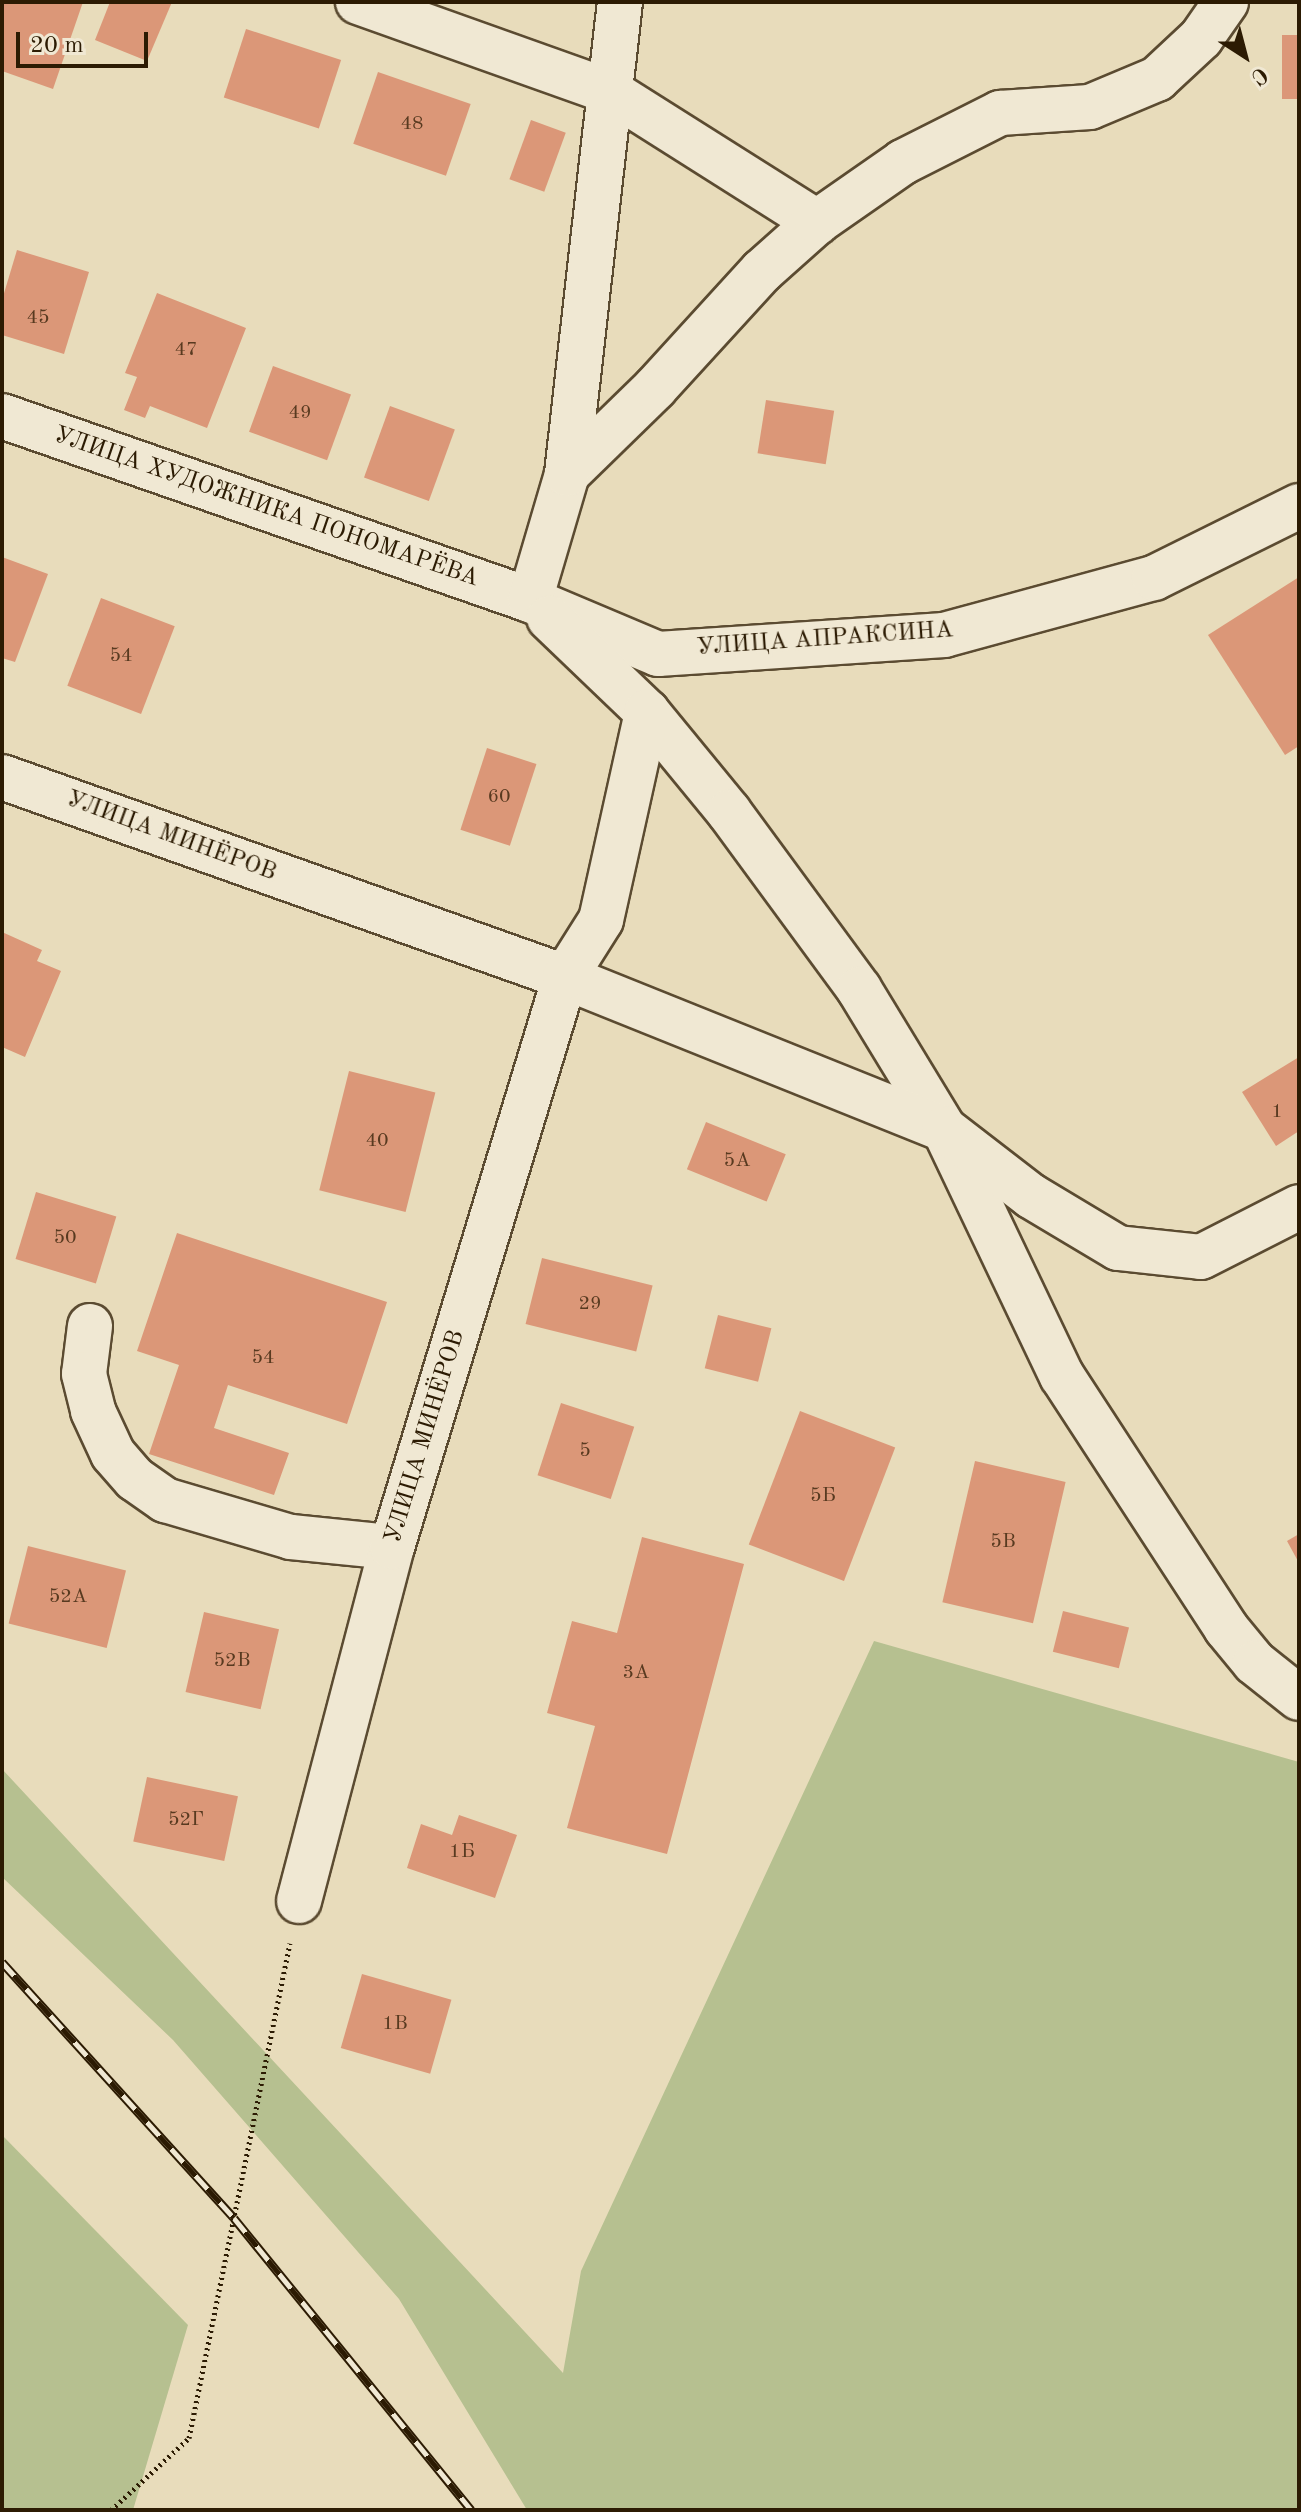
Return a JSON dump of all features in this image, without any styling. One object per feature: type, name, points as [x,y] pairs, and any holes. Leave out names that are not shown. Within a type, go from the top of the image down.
[{"type":"street","points":[[358,2],[611,92],[817,222]]},
{"type":"street","points":[[620,2],[567,474],[530,600],[647,712],[729,812],[859,989],[944,1129],[1062,1376],[1226,1628],[1255,1663],[1299,1698]]},
{"type":"street","points":[[567,474],[762,271],[817,222],[903,162],[1000,113],[1090,107],[1157,79],[1201,38],[1226,2]]},
{"type":"street","name":"УЛИЦА ХУДОЖНИКА ПОНОМАРЁВА","points":[[2,416],[530,600]]},
{"type":"street","name":"УЛИЦА АПРАКСИНА","points":[[530,600],[658,654],[944,635],[1154,578],[1299,506]]},
{"type":"street","name":"УЛИЦА МИНЁРОВ","points":[[299,1901],[392,1547],[565,977],[601,920],[647,712]]},
{"type":"street","name":"УЛИЦА МИНЁРОВ","points":[[2,777],[565,977]]},
{"type":"street","points":[[565,977],[944,1129],[1031,1196],[1118,1248],[1201,1257],[1299,1207]]},
{"type":"street","points":[[90,1326],[84,1374],[93,1411],[113,1454],[135,1479],[165,1500],[291,1537],[392,1547]]},
{"type":"path","points":[[111,2510],[189,2438],[299,1901]]},
{"type":"green space","points":[[874,1641],[1299,1762],[1299,2510],[527,2510],[399,2299],[173,2040],[2,1877],[2,1769],[563,2373],[581,2271]]},
{"type":"green space","points":[[2,2135],[188,2325],[133,2510],[2,2510]]},
{"type":"building","points":[[2,2],[83,2],[53,89],[2,71]]},
{"type":"building","points":[[110,2],[172,2],[147,61],[95,40]]},
{"type":"building","points":[[246,29],[341,60],[319,128],[224,97]]},
{"type":"building","points":[[1282,35],[1299,35],[1299,99],[1282,99]]},
{"type":"building","points":[[378,72],[471,104],[446,176],[353,144]]},
{"type":"building","points":[[531,120],[566,133],[544,192],[509,179]]},
{"type":"building","points":[[17,250],[89,272],[64,354],[2,335],[2,300]]},
{"type":"building","points":[[157,293],[246,328],[207,428],[150,406],[145,418],[124,410],[137,377],[125,373]]},
{"type":"building","points":[[273,366],[351,394],[327,460],[249,432]]},
{"type":"building","points":[[766,400],[834,411],[826,464],[758,453]]},
{"type":"building","points":[[390,406],[455,430],[429,501],[364,477]]},
{"type":"building","points":[[2,557],[48,574],[15,662],[2,658]]},
{"type":"building","points":[[1299,577],[1299,746],[1285,755],[1208,635]]},
{"type":"building","points":[[101,598],[175,626],[141,714],[67,686]]},
{"type":"building","points":[[487,748],[536,764],[510,846],[460,830]]},
{"type":"building","points":[[2,932],[42,950],[37,961],[61,971],[25,1057],[2,1047]]},
{"type":"building","points":[[1299,1057],[1299,1131],[1276,1146],[1242,1092]]},
{"type":"building","points":[[349,1071],[435,1093],[406,1212],[319,1190]]},
{"type":"building","points":[[706,1122],[786,1154],[767,1202],[687,1169]]},
{"type":"building","points":[[36,1192],[116,1217],[96,1284],[16,1259]]},
{"type":"building","points":[[177,1233],[387,1302],[347,1424],[228,1385],[214,1428],[289,1453],[274,1495],[149,1454],[179,1365],[137,1351]]},
{"type":"building","points":[[542,1258],[653,1286],[636,1352],[526,1324]]},
{"type":"building","points":[[718,1315],[771,1328],[758,1382],[705,1368]]},
{"type":"building","points":[[561,1403],[634,1427],[611,1499],[538,1475]]},
{"type":"building","points":[[800,1411],[895,1448],[844,1581],[749,1545]]},
{"type":"building","points":[[975,1461],[1066,1482],[1033,1623],[942,1602]]},
{"type":"building","points":[[1299,1534],[1299,1563],[1287,1541]]},
{"type":"building","points":[[642,1537],[744,1564],[667,1854],[567,1828],[595,1726],[547,1713],[572,1621],[617,1633]]},
{"type":"building","points":[[28,1546],[126,1570],[107,1648],[9,1624]]},
{"type":"building","points":[[1063,1611],[1129,1627],[1119,1668],[1053,1652]]},
{"type":"building","points":[[204,1612],[279,1629],[261,1709],[186,1692]]},
{"type":"building","points":[[147,1777],[238,1796],[224,1861],[133,1842]]},
{"type":"building","points":[[459,1815],[517,1835],[495,1898],[407,1868],[421,1824],[452,1835]]},
{"type":"building","points":[[362,1974],[451,2000],[430,2074],[341,2048]]},
{"type":"railway","points":[[2,1962],[234,2218],[471,2510]]}]
